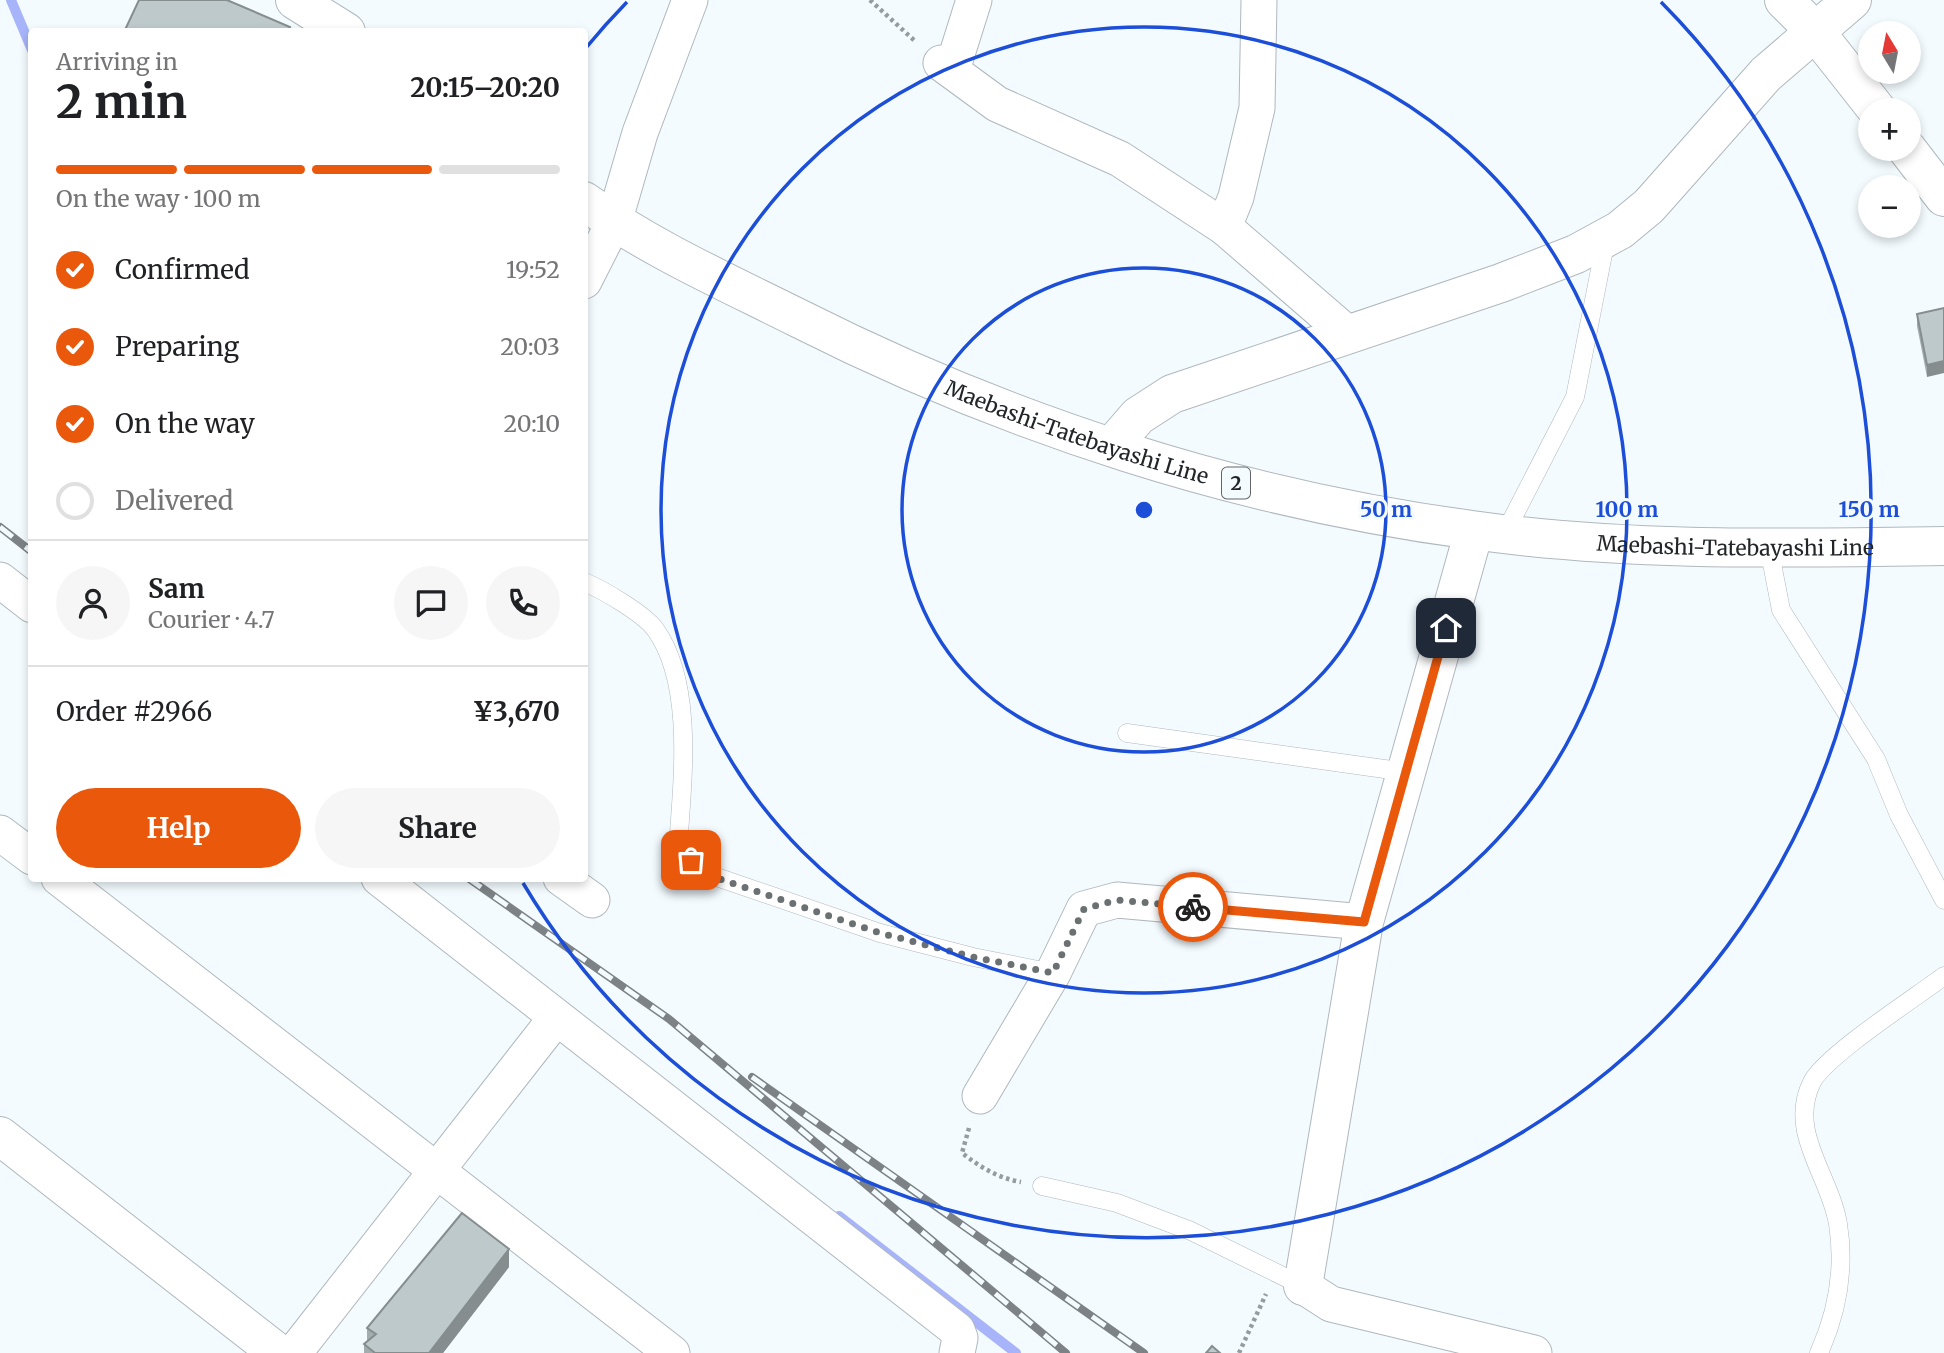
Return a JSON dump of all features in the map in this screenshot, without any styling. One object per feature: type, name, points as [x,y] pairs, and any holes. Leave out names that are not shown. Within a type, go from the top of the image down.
[{"type":"street","points":[[295,0],[340,28]]},
{"type":"street","points":[[588,262],[599,211],[640,134],[690,0]]},
{"type":"street","points":[[974,0],[946,66],[997,104],[1120,159],[1224,227],[1349,335]]},
{"type":"street","points":[[1224,227],[1236,197],[1257,108],[1259,0]]},
{"type":"street","points":[[1784,0],[1814,30],[1868,98]]},
{"type":"street","points":[[1112,446],[1138,415],[1172,394],[1501,284],[1576,254],[1606,238],[1649,206],[1766,74],[1852,0]]},
{"type":"street","points":[[1916,161],[1944,197]]},
{"type":"street","name":"Maebashi-Tatebayashi Line","points":[[599,211],[816,327],[933,382],[1112,446],[1238,484],[1327,505],[1489,532],[1606,542],[1769,548],[1944,546]]},
{"type":"street","points":[[1489,532],[1406,772],[1364,922],[1289,1280],[1331,1304],[1534,1353]]},
{"type":"street","points":[[0,580],[28,602]]},
{"type":"street","points":[[0,833],[28,854]]},
{"type":"street","points":[[64,882],[672,1353]]},
{"type":"street","points":[[384,882],[957,1330],[960,1339],[957,1353]]},
{"type":"street","points":[[567,882],[592,900]]},
{"type":"street","points":[[980,1096],[1053,973],[1084,909],[1117,900],[1364,922]]},
{"type":"street","points":[[294,1353],[556,1018]]},
{"type":"street","points":[[0,1136],[278,1353]]},
{"type":"lane","points":[[1489,532],[1574,397],[1606,238]]},
{"type":"lane","points":[[1769,548],[1781,611],[1876,759],[1899,815],[1944,900]]},
{"type":"lane","points":[[588,585],[654,627],[663,644],[681,701],[683,758],[678,848],[699,872],[880,933],[973,957],[1053,973]]},
{"type":"lane","points":[[1127,733],[1406,772]]},
{"type":"lane","points":[[1818,1353],[1839,1297],[1838,1223],[1803,1124],[1803,1107],[1813,1080],[1853,1042],[1944,976]]},
{"type":"lane","points":[[1042,1186],[1117,1203],[1178,1226],[1289,1280]]},
{"type":"path","points":[[870,0],[946,66]]},
{"type":"path","points":[[980,1096],[962,1153],[979,1167],[1005,1179],[1042,1186]]},
{"type":"path","points":[[1239,1353],[1289,1280]]},
{"type":"building","points":[[139,0],[227,0],[290,27],[290,28],[126,28]]},
{"type":"building","points":[[1944,308],[1944,361],[1927,365],[1917,314]]},
{"type":"building","points":[[462,1213],[509,1249],[429,1353],[375,1353],[364,1344],[376,1334],[367,1328]]},
{"type":"building","points":[[1212,1346],[1220,1353],[1206,1353]]},
{"type":"waterway","points":[[11,0],[28,40]]},
{"type":"waterway","points":[[839,1216],[1016,1353]]},
{"type":"railway","points":[[0,527],[28,549]]},
{"type":"railway","points":[[474,882],[669,1019],[1066,1353]]},
{"type":"railway","points":[[752,1077],[1144,1353]]},
{"type":"way so far","points":[[691,860],[699,872],[880,933],[973,957],[1053,973],[1084,909],[1117,900],[1193,907]]},
{"type":"route","points":[[1193,907],[1364,922],[1446,628]]}]
